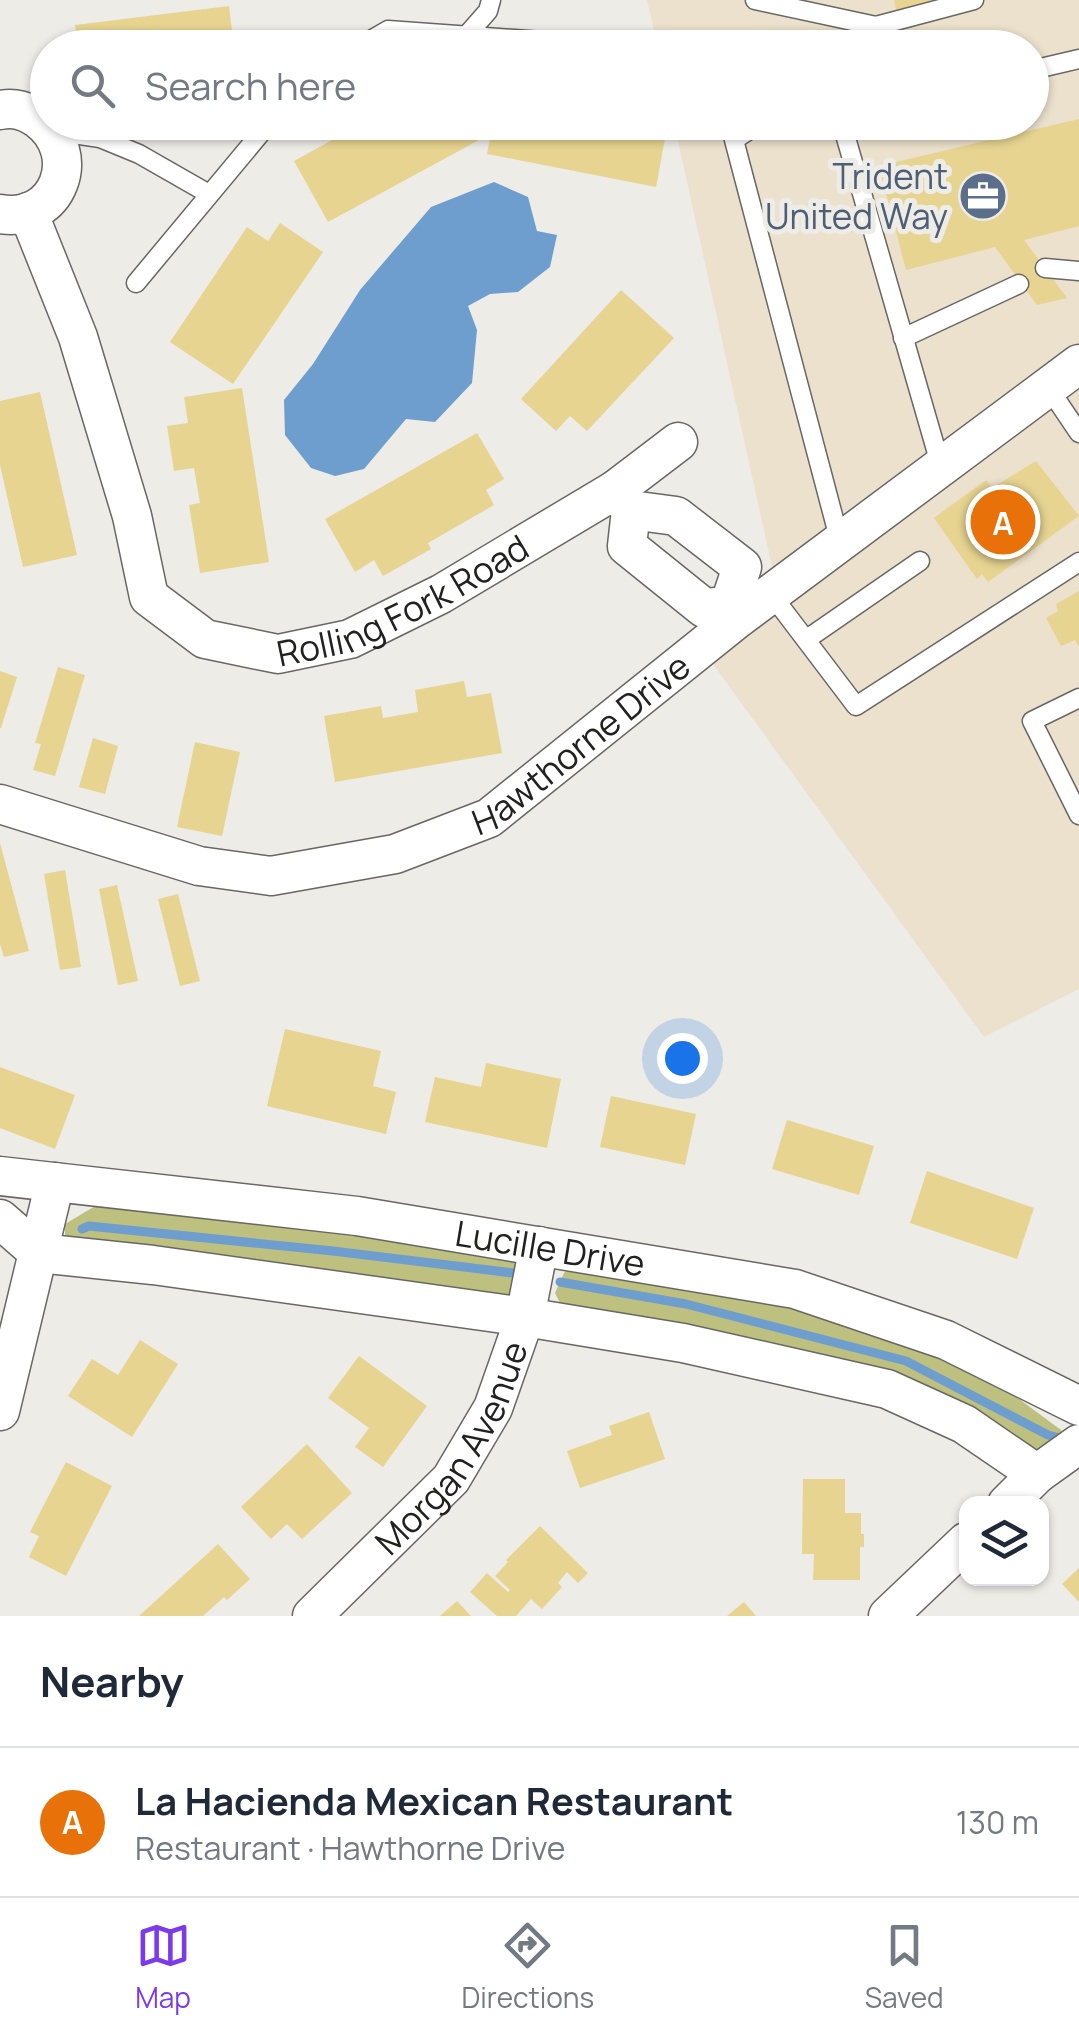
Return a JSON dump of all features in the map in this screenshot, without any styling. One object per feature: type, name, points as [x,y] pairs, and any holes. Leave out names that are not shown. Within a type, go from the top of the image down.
[{"type":"street","points":[[0,110],[30,115]]},
{"type":"street","name":"Rolling Fork Road","points":[[58,140],[61,179],[41,206],[14,213],[78,337],[132,516],[149,596],[205,638],[278,654],[350,639],[623,500],[678,442]]},
{"type":"street","name":"Hawthorne Drive","points":[[0,804],[199,866],[271,876],[395,854],[489,818],[733,612],[770,594],[1079,364]]},
{"type":"street","points":[[623,500],[676,516],[742,567],[733,612],[704,608],[627,546],[623,500]]},
{"type":"street","name":"Lucille Drive","points":[[0,1176],[357,1216],[795,1289],[946,1340],[1079,1406]]},
{"type":"street","points":[[0,1411],[55,1182]]},
{"type":"street","points":[[0,1219],[39,1253]]},
{"type":"street","name":"Morgan Avenue","points":[[312,1616],[451,1479],[493,1408],[525,1317],[538,1246]]},
{"type":"street","name":"Lucille Drive","points":[[39,1253],[153,1265],[683,1343],[887,1389],[964,1424],[1037,1474]]},
{"type":"street","points":[[1015,1496],[1037,1474],[1079,1444]]},
{"type":"street","points":[[888,1616],[959,1549]]},
{"type":"lane","points":[[471,30],[492,0]]},
{"type":"lane","points":[[754,0],[876,26],[974,0]]},
{"type":"lane","points":[[1049,66],[1079,59]]},
{"type":"lane","points":[[105,140],[139,154],[210,194]]},
{"type":"lane","points":[[136,282],[255,140]]},
{"type":"lane","points":[[734,140],[840,542]]},
{"type":"lane","points":[[847,140],[941,467]]},
{"type":"lane","points":[[1046,268],[1079,272]]},
{"type":"lane","points":[[904,338],[1019,284]]},
{"type":"lane","points":[[1048,387],[1079,432]]},
{"type":"lane","points":[[807,639],[920,561]]},
{"type":"lane","points":[[770,594],[856,706],[1079,562]]},
{"type":"lane","points":[[1079,698],[1032,721],[1079,815]]},
{"type":"shaded area","points":[[647,0],[1079,0],[1079,989],[984,1037],[702,649],[777,589],[678,140],[1049,140],[1049,30],[654,30]]},
{"type":"green space","points":[[97,1205],[133,1205],[513,1255],[523,1260],[511,1303],[65,1247],[65,1224]]},
{"type":"green space","points":[[571,1266],[816,1310],[928,1349],[996,1382],[1061,1430],[1064,1437],[1040,1455],[563,1309],[555,1293]]},
{"type":"water","points":[[494,182],[528,197],[537,231],[557,235],[550,267],[518,292],[490,294],[468,306],[477,330],[472,383],[435,422],[406,419],[364,469],[335,476],[311,468],[285,435],[284,400],[313,364],[360,290],[431,207]]},
{"type":"building","points":[[894,0],[931,0],[931,1],[896,10]]},
{"type":"building","points":[[229,6],[232,30],[76,30],[75,25]]},
{"type":"building","name":"Trident United Way","points":[[1079,119],[1079,226],[1024,240],[1067,298],[1037,305],[995,247],[906,270],[879,166],[990,140],[1049,140],[1049,126]]},
{"type":"building","points":[[332,140],[479,140],[328,222],[294,161]]},
{"type":"building","points":[[490,140],[665,140],[656,187],[487,154]]},
{"type":"building","points":[[280,223],[323,252],[233,384],[170,342],[247,227],[268,241]]},
{"type":"building","points":[[621,290],[674,338],[587,431],[570,416],[556,431],[521,399]]},
{"type":"building","points":[[242,388],[269,562],[200,573],[189,505],[200,503],[194,468],[174,471],[167,426],[188,423],[184,397]]},
{"type":"building","points":[[40,392],[77,555],[23,567],[0,465],[0,401]]},
{"type":"building","points":[[477,433],[504,479],[486,490],[494,505],[428,543],[431,549],[383,576],[374,560],[355,572],[325,519]]},
{"type":"building","points":[[1036,461],[1079,516],[988,582],[982,574],[977,579],[934,518],[986,480],[992,488]]},
{"type":"building","points":[[1079,591],[1079,647],[1075,640],[1061,646],[1046,618],[1058,611],[1056,604]]},
{"type":"building","points":[[58,667],[85,675],[55,776],[33,770],[41,744],[35,743]]},
{"type":"building","points":[[0,671],[17,677],[1,728],[0,728]]},
{"type":"building","points":[[464,681],[467,697],[491,693],[502,753],[335,782],[324,716],[381,706],[383,718],[418,712],[415,690]]},
{"type":"building","points":[[93,738],[118,746],[105,794],[79,787]]},
{"type":"building","points":[[195,742],[240,752],[222,836],[177,827]]},
{"type":"building","points":[[0,843],[29,951],[4,957],[0,944]]},
{"type":"building","points":[[65,870],[81,967],[60,970],[44,874]]},
{"type":"building","points":[[117,885],[138,981],[118,985],[99,889]]},
{"type":"building","points":[[178,894],[200,981],[180,986],[158,899]]},
{"type":"building","points":[[285,1029],[381,1051],[373,1086],[396,1092],[386,1134],[267,1106]]},
{"type":"building","points":[[486,1063],[561,1079],[547,1148],[425,1122],[435,1077],[481,1087]]},
{"type":"building","points":[[0,1067],[75,1095],[55,1149],[0,1128]]},
{"type":"building","points":[[611,1096],[696,1114],[685,1165],[600,1147]]},
{"type":"building","points":[[787,1120],[874,1146],[859,1195],[772,1169]]},
{"type":"building","points":[[927,1171],[1034,1208],[1017,1259],[910,1223]]},
{"type":"building","points":[[140,1340],[178,1364],[132,1437],[68,1396],[92,1359],[118,1375]]},
{"type":"building","points":[[359,1356],[427,1406],[383,1467],[355,1447],[369,1428],[328,1398]]},
{"type":"building","points":[[649,1412],[665,1459],[580,1488],[567,1451],[612,1435],[609,1426]]},
{"type":"building","points":[[307,1444],[352,1493],[302,1539],[287,1524],[271,1539],[241,1507]]},
{"type":"building","points":[[66,1462],[112,1486],[66,1576],[29,1557],[39,1536],[30,1532]]},
{"type":"building","points":[[803,1479],[845,1479],[845,1513],[861,1513],[864,1547],[860,1547],[860,1580],[813,1580],[814,1554],[802,1554]]},
{"type":"building","points":[[540,1526],[588,1573],[578,1583],[567,1572],[558,1583],[562,1587],[542,1609],[531,1599],[516,1616],[497,1616],[470,1592],[487,1573],[508,1592],[495,1576]]},
{"type":"building","points":[[218,1544],[250,1579],[227,1600],[224,1597],[203,1616],[139,1616]]},
{"type":"building","points":[[1079,1568],[1079,1602],[1062,1584]]},
{"type":"building","points":[[457,1601],[471,1616],[440,1616]]},
{"type":"building","points":[[744,1602],[756,1616],[727,1616]]},
{"type":"waterway","points":[[82,1229],[89,1226],[513,1273]]},
{"type":"waterway","points":[[560,1282],[686,1304],[906,1361],[1048,1435],[1067,1440]]},
{"type":"place","name":"Trident United Way","points":[[983,196]]},
{"type":"place","name":"La Hacienda Mexican Restaurant","points":[[1003,522]]}]
